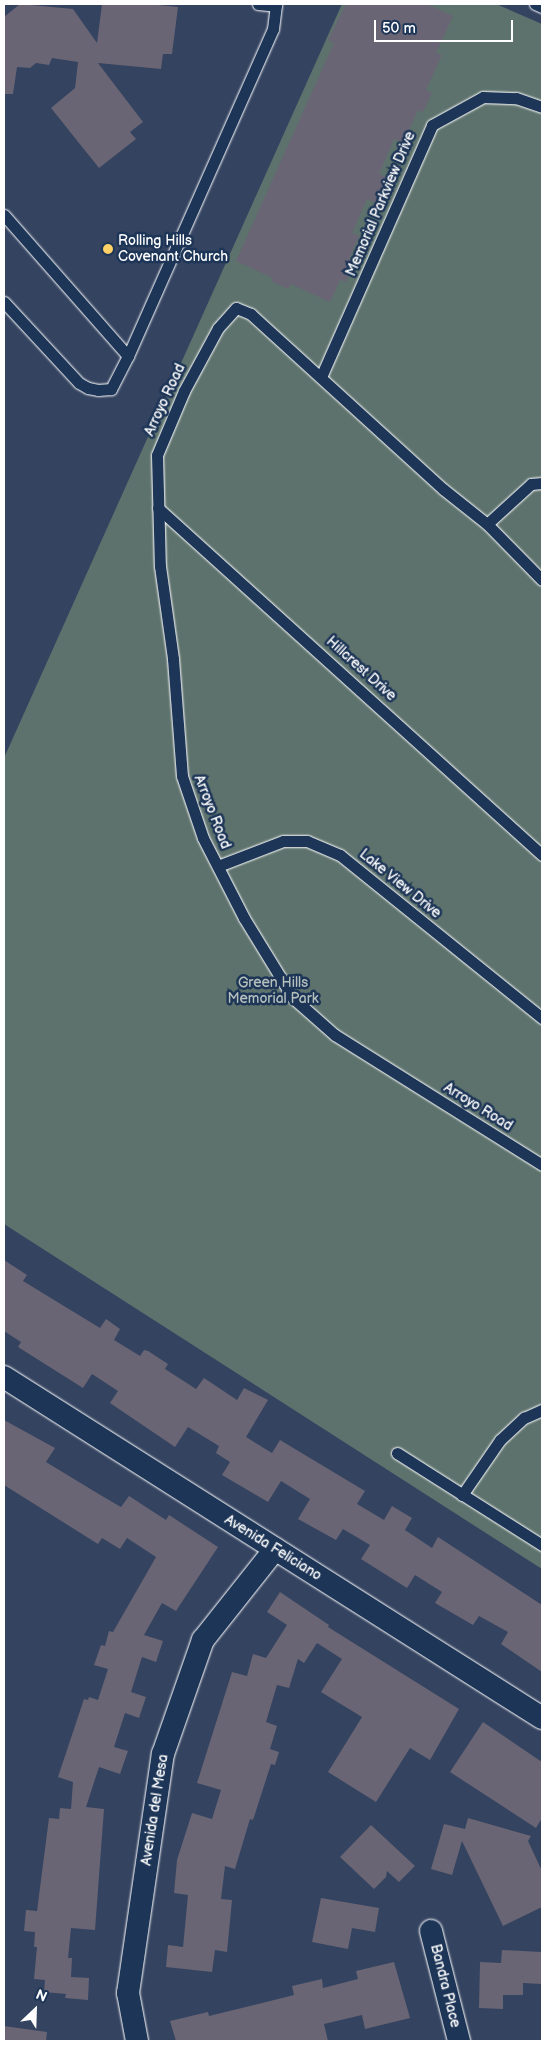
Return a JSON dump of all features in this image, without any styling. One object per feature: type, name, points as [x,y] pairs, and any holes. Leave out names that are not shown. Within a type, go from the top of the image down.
[{"type":"street","name":"Avenida Feliciano","points":[[4,1377],[542,1718]]},
{"type":"street","name":"Avenida del Mesa","points":[[137,2041],[128,1992],[162,1754],[203,1640],[274,1549]]},
{"type":"street","name":"Bandra Place","points":[[431,1932],[459,2041]]},
{"type":"lane","points":[[4,302],[79,383],[88,388],[98,390],[111,389],[128,356],[274,29],[276,5],[258,4]]},
{"type":"lane","points":[[535,4],[542,7]]},
{"type":"lane","name":"Memorial Parkview Drive","points":[[321,377],[413,163],[432,125],[483,97],[516,98],[542,107]]},
{"type":"lane","points":[[4,215],[128,356]]},
{"type":"lane","name":"Arroyo Road","points":[[321,377],[251,314],[236,308],[218,328],[184,391],[157,455],[160,566],[173,658],[182,776],[203,838],[266,956],[293,998],[335,1034],[542,1165]]},
{"type":"lane","points":[[321,377],[443,489],[487,524],[542,580]]},
{"type":"lane","points":[[487,524],[531,484],[542,483]]},
{"type":"lane","name":"Hillcrest Drive","points":[[158,508],[542,854]]},
{"type":"lane","name":"Lake View Drive","points":[[218,866],[283,841],[307,841],[340,855],[542,1018]]},
{"type":"lane","points":[[462,1495],[500,1440],[524,1418],[542,1410]]},
{"type":"lane","points":[[397,1453],[542,1546]]},
{"type":"green space","name":"Green Hills Memorial Park","points":[[342,4],[496,4],[542,24],[542,1569],[4,1224],[4,758]]},
{"type":"building","points":[[20,4],[73,9],[97,43],[102,4],[149,4],[178,7],[172,54],[163,54],[161,69],[98,63],[143,122],[130,132],[136,139],[99,168],[51,108],[75,88],[78,62],[52,58],[49,65],[36,63],[30,68],[17,67],[13,94],[4,94],[4,17]]},
{"type":"building","points":[[346,4],[427,4],[453,16],[436,53],[442,55],[426,90],[432,93],[423,112],[418,110],[403,143],[394,139],[379,174],[388,178],[376,203],[367,199],[352,233],[359,236],[349,259],[355,262],[346,282],[340,280],[330,302],[291,284],[288,289],[271,281],[273,278],[236,261],[334,43],[328,40]]},
{"type":"building","points":[[4,1260],[27,1275],[23,1281],[100,1328],[106,1319],[120,1329],[114,1340],[140,1356],[144,1350],[148,1351],[168,1364],[165,1369],[196,1389],[204,1378],[237,1400],[244,1388],[268,1400],[246,1437],[272,1453],[280,1440],[365,1491],[357,1504],[384,1520],[392,1506],[412,1518],[405,1530],[432,1548],[438,1537],[542,1605],[542,1672],[501,1644],[508,1632],[479,1616],[473,1625],[435,1603],[442,1592],[415,1575],[407,1588],[361,1559],[370,1545],[343,1529],[336,1540],[298,1519],[310,1499],[281,1481],[268,1502],[222,1475],[230,1462],[216,1453],[219,1446],[188,1427],[175,1447],[110,1403],[118,1391],[92,1374],[83,1388],[18,1347],[21,1342],[4,1331]]},
{"type":"building","points":[[4,1420],[55,1448],[46,1462],[102,1496],[121,1507],[129,1496],[166,1520],[169,1515],[218,1547],[176,1611],[162,1603],[144,1635],[163,1641],[156,1662],[142,1657],[131,1692],[146,1697],[139,1718],[125,1713],[114,1747],[128,1751],[120,1774],[99,1767],[86,1807],[104,1809],[95,1930],[71,1928],[68,1958],[72,1958],[71,1977],[89,1978],[88,2000],[65,1998],[66,1994],[44,1992],[45,1980],[34,1979],[37,1947],[34,1947],[35,1932],[24,1931],[26,1910],[37,1911],[49,1818],[59,1819],[60,1808],[71,1809],[73,1782],[58,1777],[84,1699],[88,1700],[89,1697],[98,1700],[108,1669],[94,1665],[101,1645],[105,1646],[109,1631],[113,1632],[156,1557],[127,1538],[120,1549],[102,1538],[98,1544],[4,1485]]},
{"type":"building","points":[[280,1592],[329,1625],[328,1627],[459,1709],[430,1760],[410,1748],[376,1802],[328,1772],[362,1717],[321,1692],[342,1659],[317,1643],[304,1663],[298,1659],[289,1688],[277,1685],[266,1722],[277,1726],[270,1749],[279,1752],[275,1765],[271,1764],[253,1820],[250,1819],[235,1869],[225,1866],[221,1899],[232,1900],[227,1952],[215,1950],[212,1972],[166,1967],[168,1945],[183,1947],[188,1895],[174,1893],[177,1860],[192,1813],[212,1819],[221,1790],[197,1783],[232,1672],[247,1676],[253,1654],[266,1658],[287,1625],[267,1612]]},
{"type":"building","points":[[483,1722],[542,1762],[542,1818],[536,1828],[450,1772]]},
{"type":"building","points":[[468,1818],[531,1836],[528,1841],[542,1871],[542,1907],[503,1926],[462,1841],[452,1875],[431,1869],[444,1824],[465,1829]]},
{"type":"building","points":[[371,1825],[415,1866],[399,1882],[387,1871],[386,1877],[374,1889],[340,1857]]},
{"type":"building","points":[[321,1898],[379,1908],[375,1932],[352,1928],[348,1949],[312,1942]]},
{"type":"building","points":[[502,1950],[542,1952],[542,1984],[523,1983],[523,1995],[503,1995],[503,2009],[479,2008],[480,1962],[501,1963]]},
{"type":"building","points":[[394,1962],[410,2018],[365,2029],[362,2015],[324,2024],[328,2041],[176,2041],[170,2021],[208,2012],[209,2016],[294,1995],[292,1986],[322,1979],[323,1988],[358,1979],[356,1971]]},
{"type":"building","points":[[4,2026],[47,2032],[46,2041],[4,2041]]},
{"type":"place","name":"Rolling Hills Covenant Church","points":[[108,249]]}]
